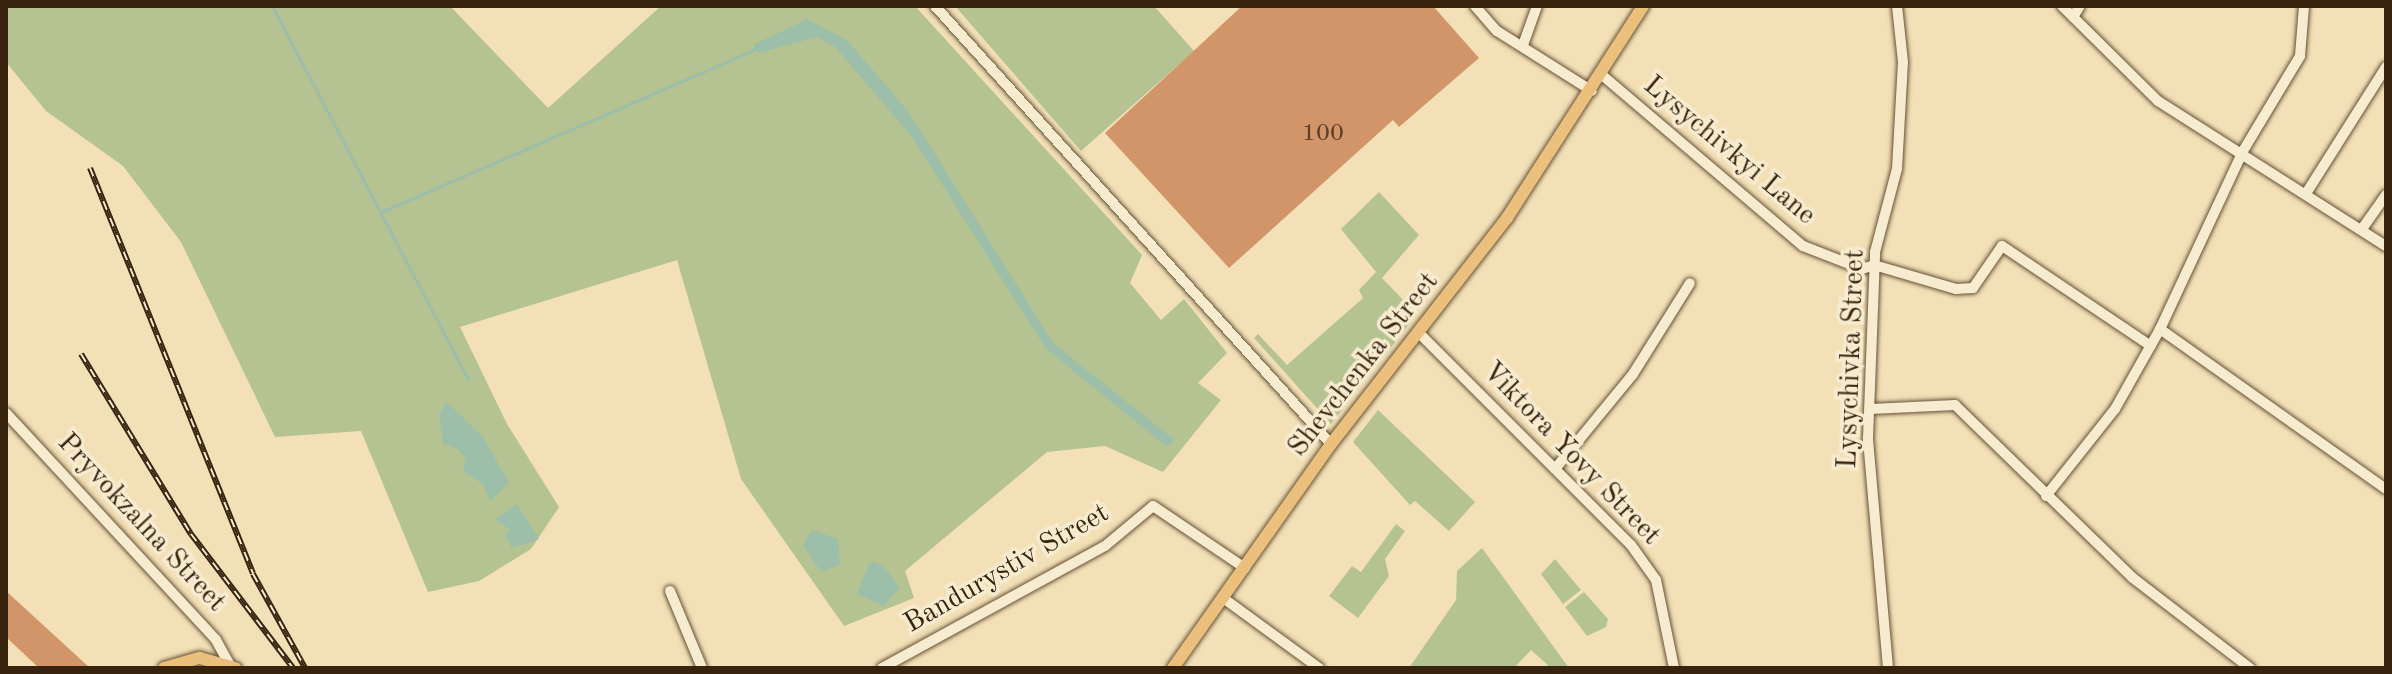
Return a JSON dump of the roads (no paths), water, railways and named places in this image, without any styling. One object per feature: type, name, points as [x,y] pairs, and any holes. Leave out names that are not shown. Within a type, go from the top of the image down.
[{"type":"main road","name":"Shevchenka Street","points":[[1173,668],[1331,444],[1420,334],[1592,91],[1643,6]]},
{"type":"main road","points":[[164,668],[200,658],[232,666]]},
{"type":"street","points":[[935,6],[1331,444]]},
{"type":"street","points":[[1475,6],[1497,31],[1592,91]]},
{"type":"street","points":[[1523,45],[1537,6]]},
{"type":"street","name":"Lysychivka Street","points":[[1888,668],[1868,438],[1874,265],[1897,169],[1903,62],[1897,6]]},
{"type":"street","points":[[2062,6],[2158,101],[2243,151],[2386,246]]},
{"type":"street","points":[[2073,17],[2080,6]]},
{"type":"street","points":[[2046,496],[2115,409],[2160,329],[2243,151],[2300,56],[2304,6]]},
{"type":"street","points":[[2307,192],[2386,67]]},
{"type":"street","name":"Lysychivkyi Lane","points":[[1602,75],[1803,246],[1862,269],[1874,265],[1973,288],[2002,246],[2151,346]]},
{"type":"street","points":[[2362,229],[2386,195]]},
{"type":"street","points":[[1555,469],[1633,374],[1690,283]]},
{"type":"street","points":[[2160,329],[2386,489]]},
{"type":"street","name":"Viktora Yovy Street","points":[[1420,334],[1631,545],[1656,580],[1674,668]]},
{"type":"street","points":[[1871,409],[1955,405],[2133,578],[2250,668]]},
{"type":"street","name":"Pryvokzalna Street","points":[[6,413],[216,640],[232,666]]},
{"type":"street","name":"Bandurystiv Street","points":[[882,668],[1105,546],[1153,506],[1245,568]]},
{"type":"street","points":[[670,591],[702,668]]},
{"type":"street","points":[[1223,598],[1319,668]]},
{"type":"waterway","points":[[272,6],[468,380]]},
{"type":"waterway","points":[[381,212],[756,49]]},
{"type":"railway","points":[[90,168],[253,574],[305,668]]},
{"type":"railway","points":[[81,354],[191,534],[293,668]]}]
